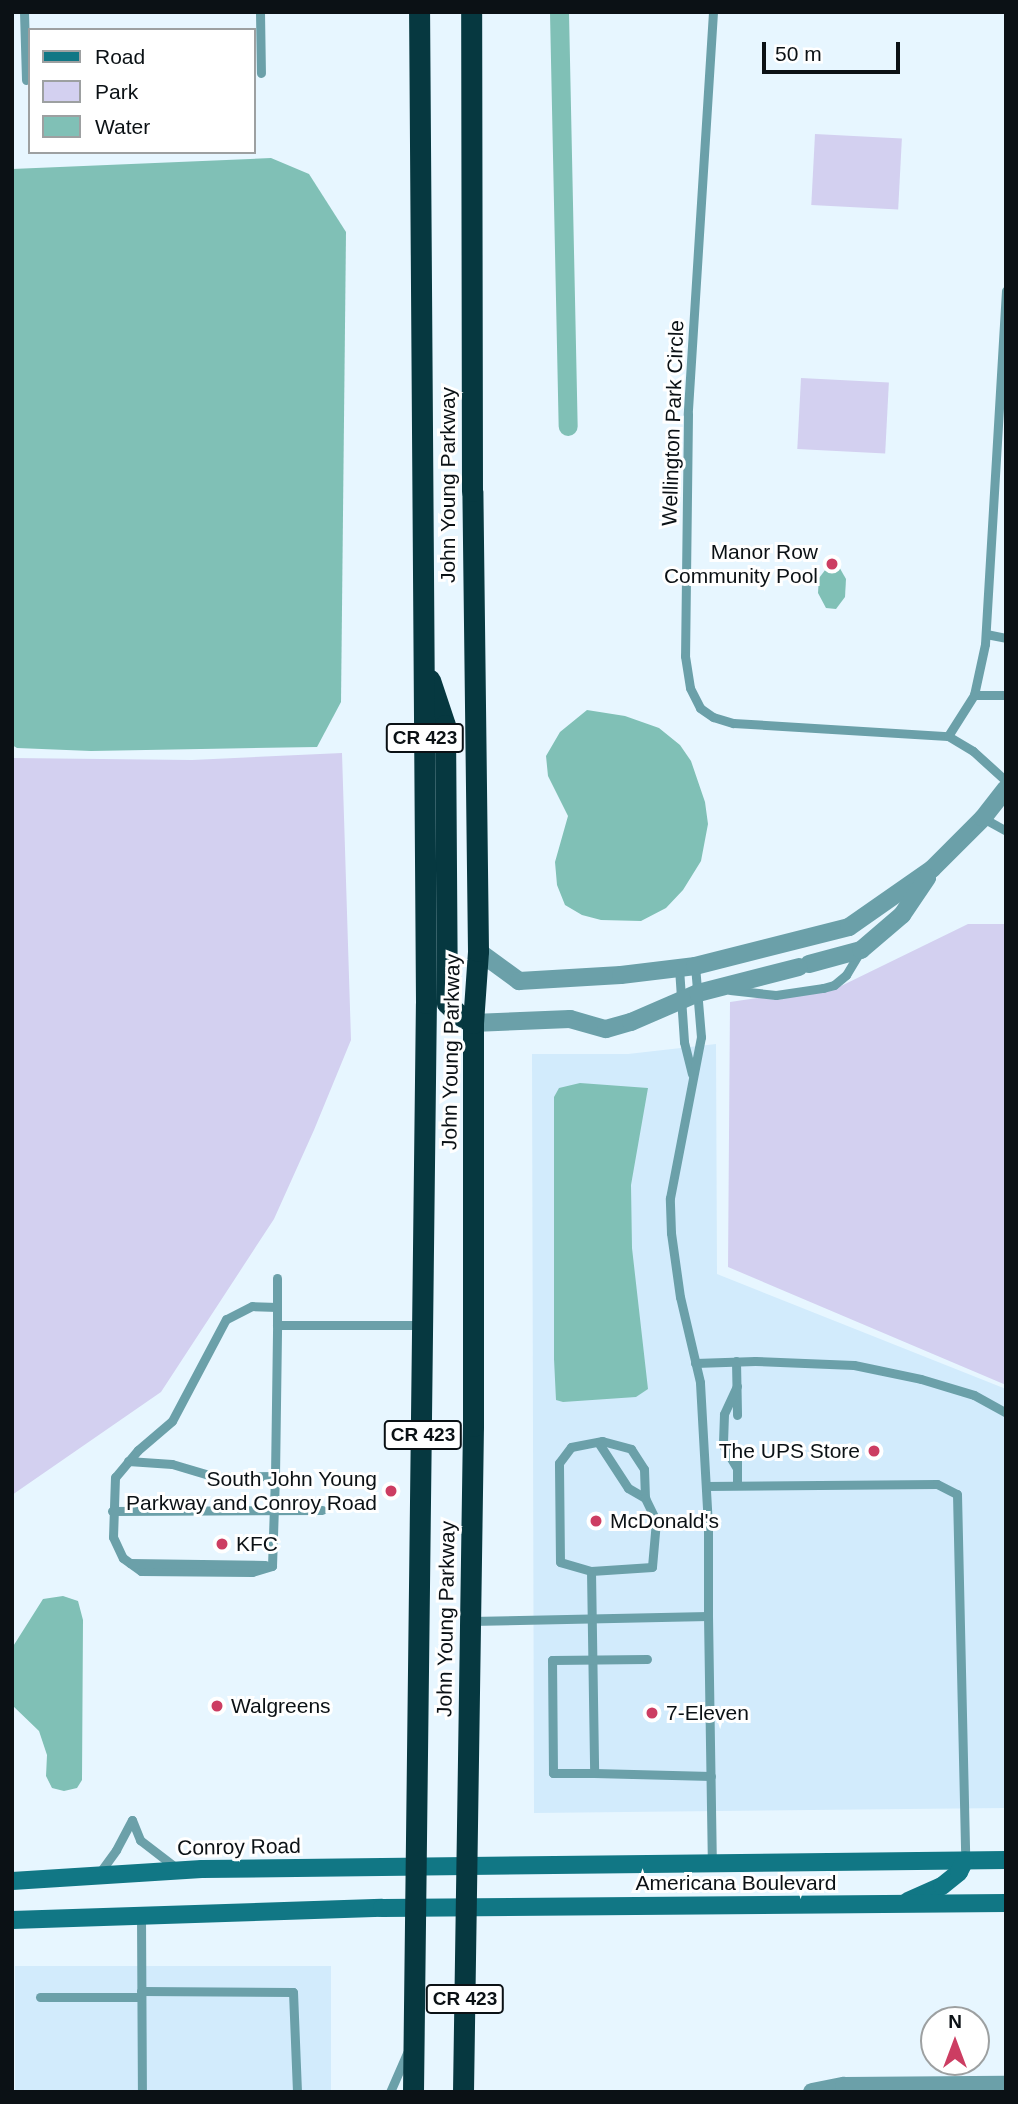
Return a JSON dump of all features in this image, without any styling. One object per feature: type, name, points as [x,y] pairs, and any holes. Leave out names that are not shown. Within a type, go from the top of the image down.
[{"type":"highway","name":"John Young Parkway","points":[[413,2092],[426,1003],[419,12]]},
{"type":"highway","name":"John Young Parkway","points":[[463,2092],[470,1620],[474,1023],[478,951],[472,491],[471,12]]},
{"type":"highway","points":[[424,664],[445,725],[447,1003],[458,1014],[474,1023]]},
{"type":"highway","points":[[426,1003],[459,1034],[466,1092],[473,1111]]},
{"type":"main road","points":[[902,1904],[942,1886],[958,1872],[965,1860]]},
{"type":"main road","name":"Americana Boulevard","points":[[467,1867],[1006,1860]]},
{"type":"main road","name":"Conroy Road","points":[[12,1881],[180,1871],[467,1867]]},
{"type":"main road","name":"Americana Boulevard","points":[[466,1907],[1006,1903]]},
{"type":"main road","points":[[12,1920],[141,1914],[466,1907]]},
{"type":"street","points":[[478,951],[519,981],[621,975],[687,967],[849,927],[932,869],[983,818],[1006,789]]},
{"type":"street","points":[[474,1023],[569,1020],[606,1029],[698,993],[861,950],[902,915],[932,869]]},
{"type":"street","points":[[812,2092],[844,2086],[1006,2085]]},
{"type":"lane","points":[[24,12],[26,80]]},
{"type":"lane","points":[[260,12],[261,73]]},
{"type":"lane","name":"Wellington Park Circle","points":[[713,12],[688,414],[685,656],[690,688],[700,708],[713,717],[733,723],[947,736],[973,751],[1006,781]]},
{"type":"lane","points":[[947,736],[974,695],[986,634],[1006,291]]},
{"type":"lane","points":[[986,634],[1006,638]]},
{"type":"lane","points":[[974,695],[1006,695]]},
{"type":"lane","points":[[983,818],[1006,831]]},
{"type":"lane","points":[[829,932],[842,955]]},
{"type":"lane","points":[[718,988],[776,995],[816,990],[834,985],[846,975],[861,950]]},
{"type":"lane","points":[[687,967],[698,993],[701,1037],[670,1198],[671,1233],[680,1297],[700,1382],[708,1520],[712,1864]]},
{"type":"lane","points":[[687,967],[680,1002],[684,1042],[693,1079]]},
{"type":"lane","points":[[277,1278],[277,1307],[276,1325],[275,1476],[272,1566],[252,1572],[141,1571],[123,1558],[113,1537],[115,1476],[172,1421],[226,1318],[252,1306],[277,1307]]},
{"type":"lane","points":[[276,1325],[424,1325]]},
{"type":"lane","points":[[736,1362],[737,1415]]},
{"type":"lane","points":[[695,1363],[854,1365],[921,1379],[960,1391],[1006,1413]]},
{"type":"lane","points":[[737,1386],[724,1413],[723,1445],[737,1468]]},
{"type":"lane","points":[[598,1442],[628,1488],[645,1497]]},
{"type":"lane","points":[[598,1442],[631,1448],[643,1469],[645,1497],[656,1521],[652,1567],[591,1571],[560,1562],[559,1463],[571,1447],[598,1442]]},
{"type":"lane","points":[[737,1453],[737,1485]]},
{"type":"lane","points":[[128,1461],[172,1464],[216,1476],[275,1476]]},
{"type":"lane","points":[[706,1486],[937,1485],[957,1494],[965,1860]]},
{"type":"lane","points":[[113,1511],[322,1510]]},
{"type":"lane","points":[[656,1521],[708,1520]]},
{"type":"lane","points":[[591,1571],[594,1773]]},
{"type":"lane","points":[[470,1620],[708,1616]]},
{"type":"lane","points":[[647,1659],[552,1660],[558,1691],[558,1737],[553,1773],[710,1776]]},
{"type":"lane","points":[[582,1691],[593,1691]]},
{"type":"lane","points":[[582,1716],[593,1716]]},
{"type":"lane","points":[[582,1738],[594,1738]]},
{"type":"lane","points":[[98,1875],[117,1850],[132,1820],[140,1840],[180,1871]]},
{"type":"lane","points":[[141,1914],[142,2092]]},
{"type":"lane","points":[[40,1997],[293,1992],[297,2092]]},
{"type":"lane","points":[[390,2092],[414,2038]]},
{"type":"shaded area","points":[[716,1044],[717,1274],[1006,1389],[1006,1830],[1005,1808],[534,1813],[532,1054],[628,1054]]},
{"type":"shaded area","points":[[15,1966],[331,1966],[331,2092],[15,2092]]},
{"type":"green space","points":[[815,134],[902,139],[898,209],[811,205]]},
{"type":"green space","points":[[801,378],[889,383],[885,454],[797,449]]},
{"type":"green space","points":[[342,753],[351,1040],[314,1130],[274,1219],[161,1392],[12,1495],[12,758],[192,760]]},
{"type":"green space","points":[[968,924],[1006,924],[1006,1385],[728,1267],[730,1002],[841,986]]},
{"type":"water","points":[[271,158],[309,174],[346,232],[341,702],[317,747],[91,751],[17,748],[12,745],[12,169]]},
{"type":"water","points":[[829,565],[838,565],[846,579],[845,597],[836,609],[826,608],[818,593],[819,578]]},
{"type":"water","points":[[587,710],[625,716],[659,728],[680,745],[691,761],[705,802],[708,824],[701,861],[683,890],[666,908],[641,921],[601,920],[582,915],[565,905],[557,885],[555,862],[568,816],[548,776],[546,756],[560,732]]},
{"type":"water","points":[[580,1083],[648,1088],[631,1185],[632,1248],[648,1389],[636,1397],[563,1402],[556,1400],[554,1359],[554,1097],[559,1088]]},
{"type":"water","points":[[63,1596],[78,1601],[83,1620],[82,1780],[77,1788],[64,1791],[52,1788],[46,1776],[47,1755],[39,1731],[12,1705],[12,1648],[43,1599]]},
{"type":"waterway","points":[[559,12],[568,426]]},
{"type":"place","name":"Manor Row Community Pool","points":[[832,564]]},
{"type":"place","name":"The UPS Store","points":[[874,1451]]},
{"type":"place","name":"South John Young Parkway and Conroy Road","points":[[391,1491]]},
{"type":"place","name":"McDonald's","points":[[596,1521]]},
{"type":"place","name":"KFC","points":[[222,1544]]},
{"type":"place","name":"Walgreens","points":[[217,1706]]},
{"type":"place","name":"7-Eleven","points":[[652,1713]]}]
